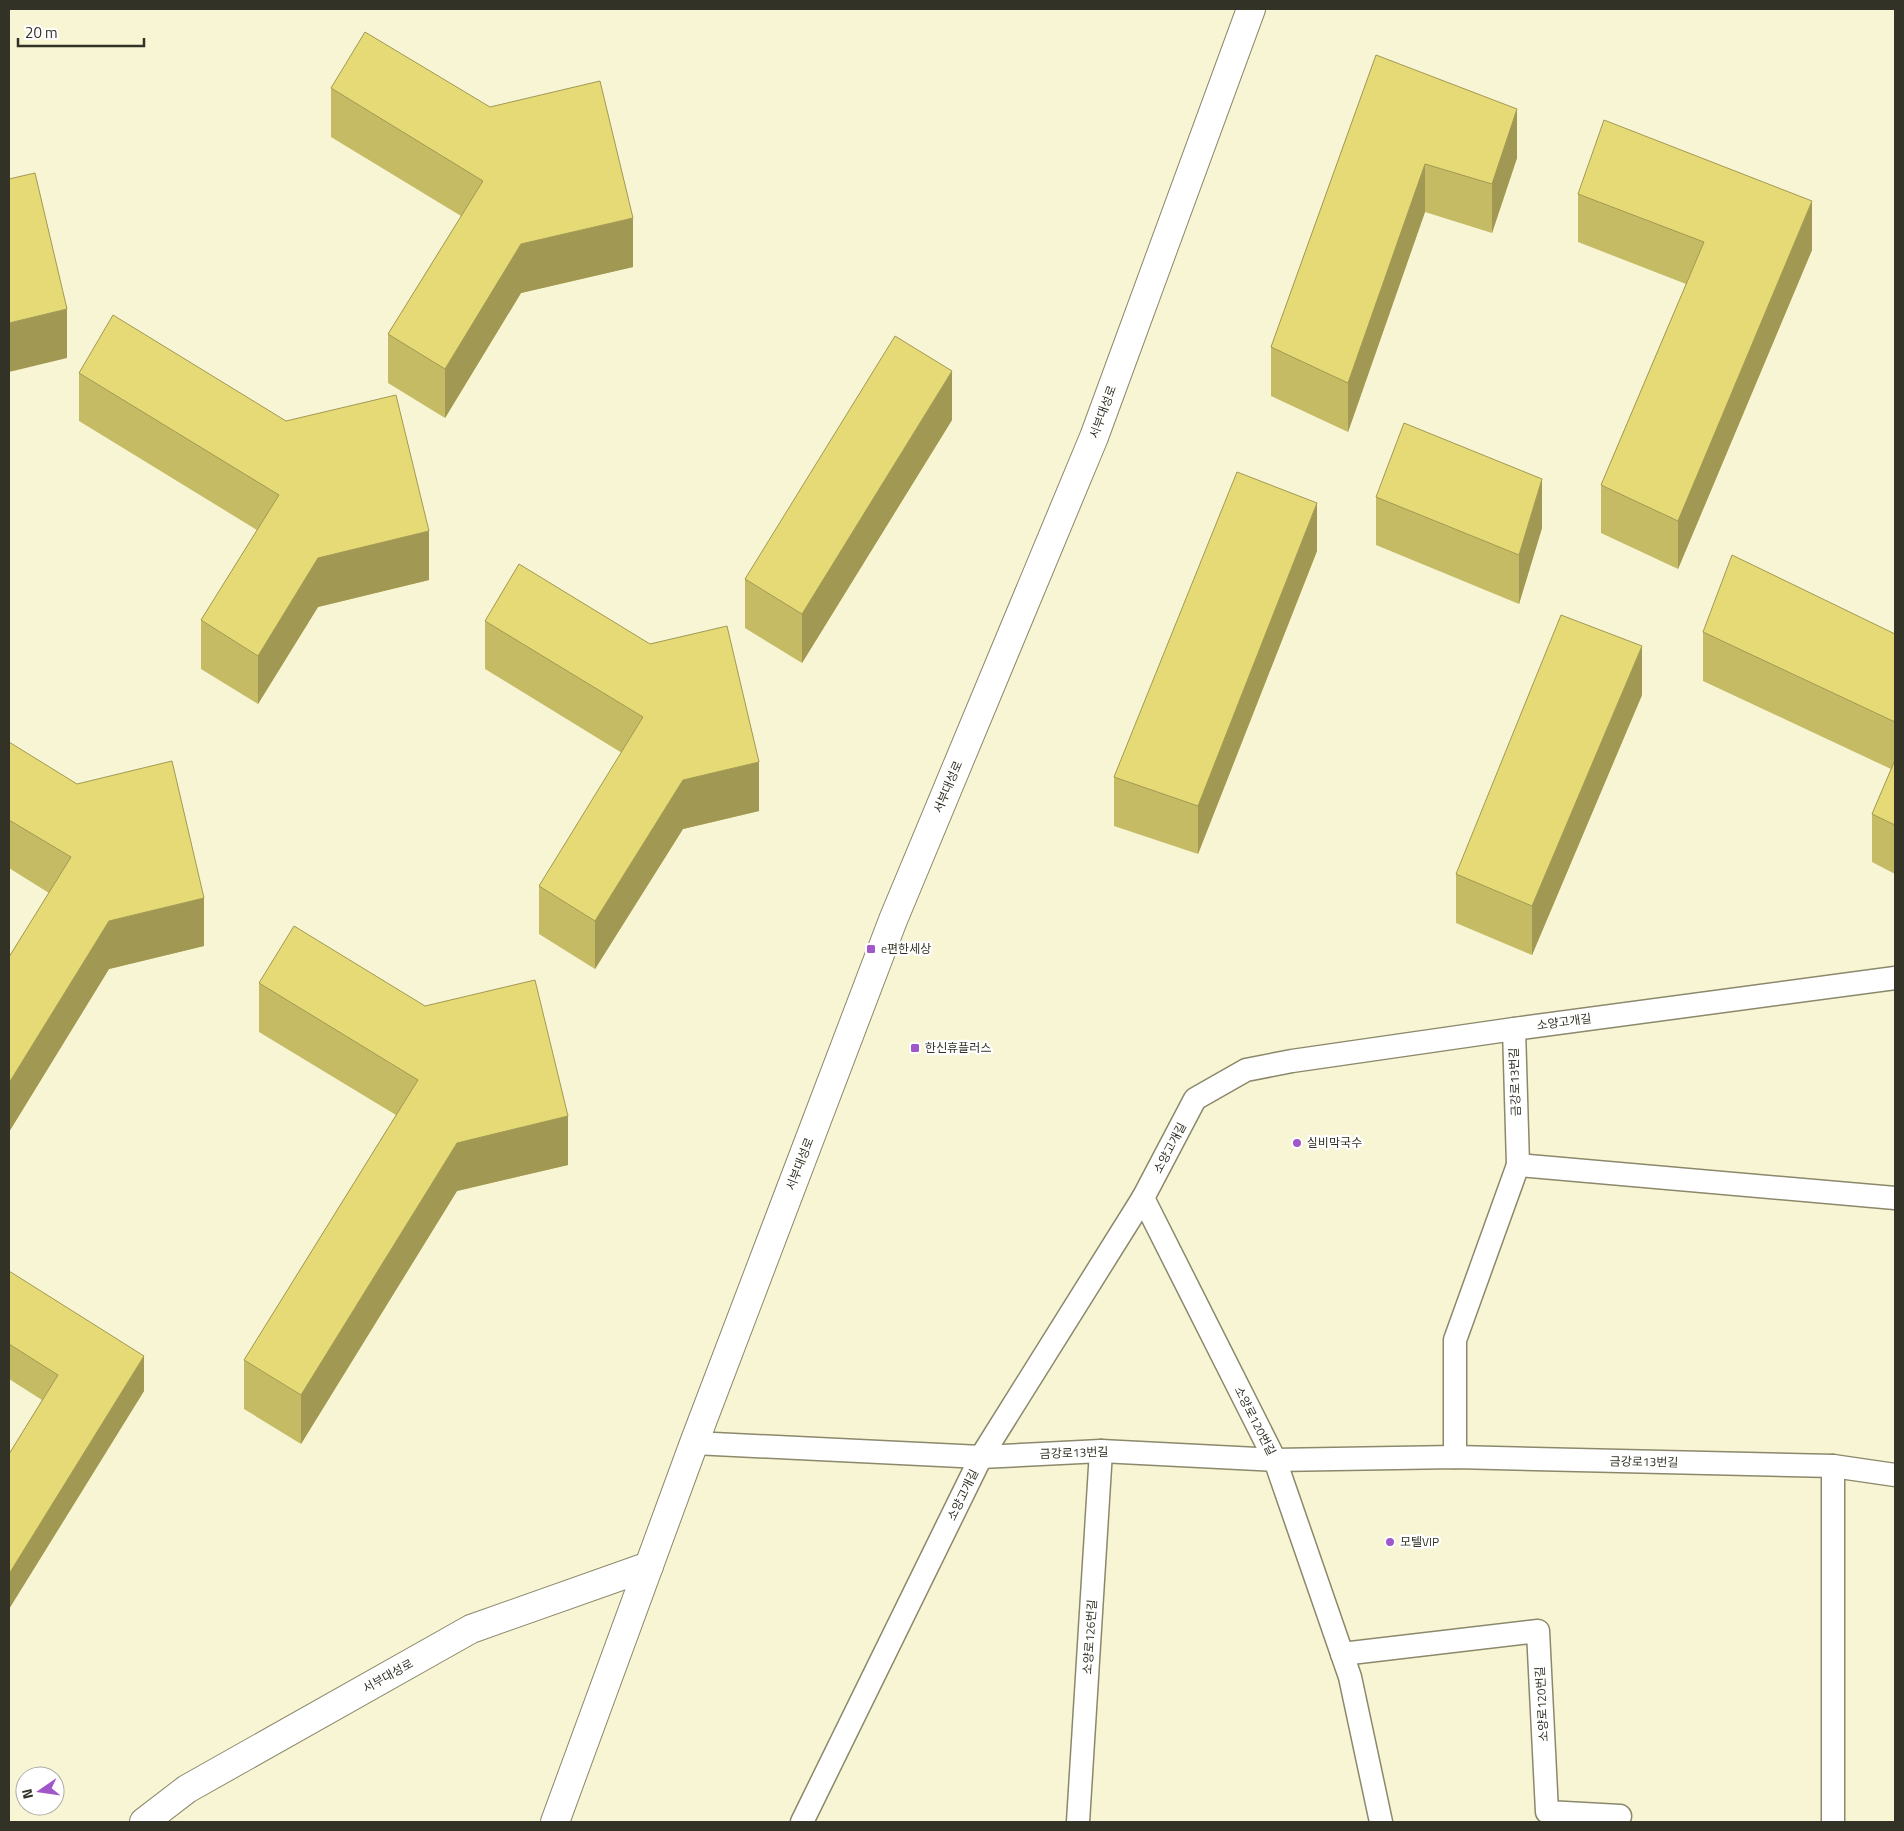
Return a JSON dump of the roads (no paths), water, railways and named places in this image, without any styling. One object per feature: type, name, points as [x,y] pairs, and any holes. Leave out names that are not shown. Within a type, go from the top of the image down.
[{"type":"street","name":"서부대성로","points":[[555,1822],[694,1443],[893,920],[1094,437],[1251,9]]},
{"type":"street","name":"서부대성로","points":[[144,1822],[187,1789],[471,1629],[649,1566]]},
{"type":"lane","name":"소양고개길","points":[[802,1822],[981,1457],[1143,1198],[1196,1099],[1246,1070],[1292,1061],[1895,978]]},
{"type":"lane","name":"금강로13번길","points":[[1455,1457],[1455,1340],[1518,1166],[1514,1029]]},
{"type":"lane","points":[[1518,1166],[1895,1198]]},
{"type":"lane","name":"소양로120번길","points":[[1143,1198],[1275,1460],[1350,1677],[1382,1822]]},
{"type":"lane","name":"금강로13번길","points":[[694,1443],[981,1457],[1101,1451],[1275,1460],[1455,1457],[1833,1466],[1895,1475]]},
{"type":"lane","name":"소양로126번길","points":[[1078,1822],[1101,1451]]},
{"type":"lane","points":[[1833,1466],[1833,1822]]},
{"type":"lane","name":"소양로120번길","points":[[1342,1654],[1538,1631],[1547,1812],[1620,1816]]},
{"type":"place","name":"e편한세상","points":[[871,949]]},
{"type":"place","name":"한신휴플러스","points":[[915,1048]]},
{"type":"place","name":"실비막국수","points":[[1297,1143]]},
{"type":"place","name":"모텔VIP","points":[[1390,1542]]}]
